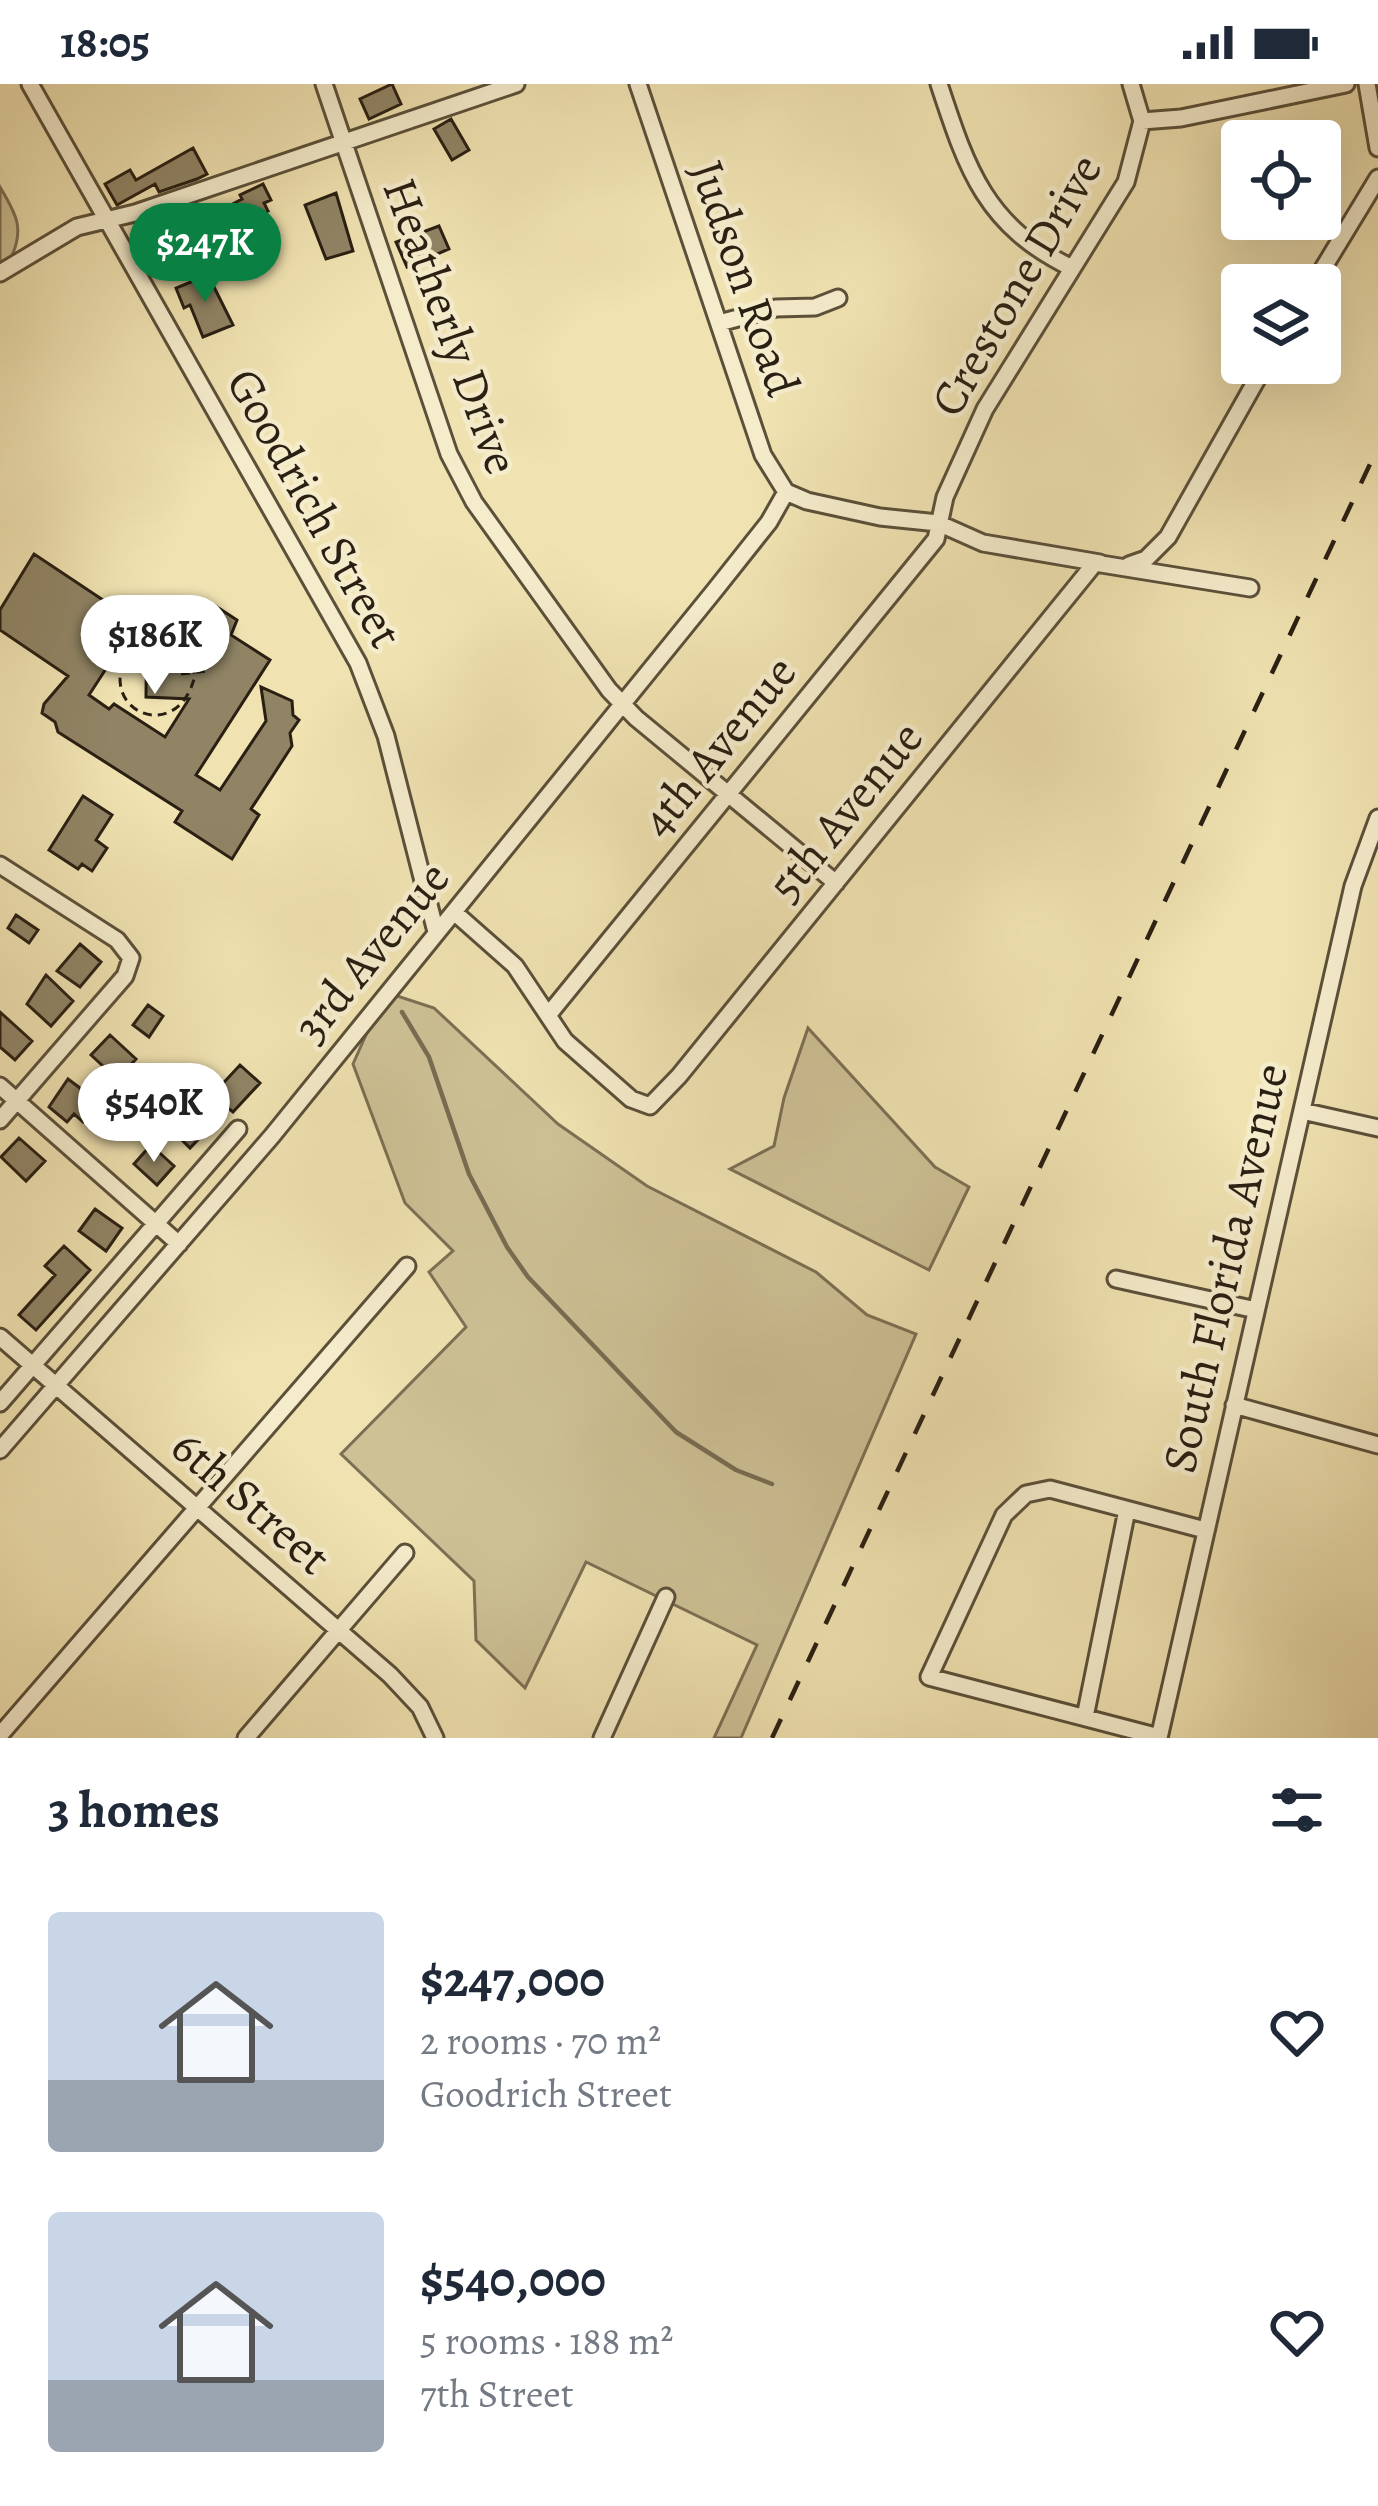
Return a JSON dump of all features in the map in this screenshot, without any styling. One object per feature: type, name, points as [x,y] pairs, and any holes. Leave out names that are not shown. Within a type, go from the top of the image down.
[{"type":"street","name":"Goodrich Street","points":[[30,84],[358,663],[386,736],[436,932]]},
{"type":"street","name":"Heatherly Drive","points":[[324,84],[458,474],[534,587],[622,704],[836,883]]},
{"type":"street","points":[[0,273],[77,227],[516,84]]},
{"type":"street","name":"Judson Road","points":[[638,84],[763,455],[786,492]]},
{"type":"street","points":[[939,84],[968,168],[990,205],[1022,235],[1072,268]]},
{"type":"street","name":"Crestone Drive","points":[[938,523],[985,409],[1126,182],[1142,121],[1131,84]]},
{"type":"street","points":[[1142,121],[1180,118],[1346,84]]},
{"type":"street","points":[[1367,84],[1378,148]]},
{"type":"street","points":[[1326,264],[1378,178]]},
{"type":"street","points":[[719,323],[776,308],[815,307],[838,298]]},
{"type":"street","points":[[1095,563],[1140,562],[1168,537],[1255,384]]},
{"type":"street","points":[[786,492],[880,517],[938,523],[983,543],[1250,588]]},
{"type":"street","name":"3rd Avenue","points":[[0,1450],[272,1136],[769,522],[786,492]]},
{"type":"street","name":"4th Avenue","points":[[549,1015],[922,558],[936,538],[938,523]]},
{"type":"street","name":"5th Avenue","points":[[549,1015],[565,1041],[631,1099],[650,1106],[1095,563]]},
{"type":"street","name":"South Florida Avenue","points":[[1159,1737],[1353,886],[1378,818]]},
{"type":"street","points":[[0,865],[124,946],[131,958],[124,976],[0,1120]]},
{"type":"street","points":[[454,912],[514,966],[549,1015]]},
{"type":"street","points":[[0,1086],[178,1244]]},
{"type":"street","points":[[1302,1111],[1378,1128]]},
{"type":"street","points":[[0,1403],[238,1129]]},
{"type":"street","points":[[4,1733],[406,1266]]},
{"type":"street","points":[[1117,1279],[1256,1310]]},
{"type":"street","name":"6th Street","points":[[0,1337],[340,1630],[420,1707],[435,1738]]},
{"type":"street","points":[[1234,1406],[1378,1444]]},
{"type":"street","points":[[1159,1737],[929,1677],[1004,1515],[1026,1494],[1050,1489],[1205,1530]]},
{"type":"street","points":[[1085,1717],[1127,1510]]},
{"type":"street","points":[[246,1738],[405,1552]]},
{"type":"street","points":[[602,1738],[666,1597]]},
{"type":"path","points":[[147,659],[135,642],[123,658],[118,682],[126,701],[146,714],[177,710],[191,693],[193,670]]},
{"type":"path","points":[[182,674],[207,671]]},
{"type":"shaded area","points":[[0,187],[15,214],[18,231],[10,260],[0,262]]},
{"type":"shaded area","points":[[385,992],[434,1008],[558,1124],[647,1186],[816,1272],[867,1315],[916,1334],[741,1738],[714,1738],[757,1645],[586,1562],[525,1688],[476,1640],[474,1581],[341,1454],[466,1327],[429,1272],[453,1251],[405,1203],[353,1064]]},
{"type":"shaded area","points":[[808,1028],[935,1167],[969,1187],[929,1270],[730,1169],[774,1146],[784,1098]]},
{"type":"building","points":[[392,84],[401,104],[369,119],[360,99]]},
{"type":"building","points":[[451,119],[469,150],[452,160],[434,129]]},
{"type":"building","points":[[193,148],[207,174],[197,179],[159,192],[155,184],[117,205],[105,184],[130,170],[136,180]]},
{"type":"building","points":[[263,184],[271,200],[264,203],[268,211],[251,219],[248,212],[219,227],[212,215]]},
{"type":"building","points":[[336,193],[353,251],[326,259],[305,205]]},
{"type":"building","points":[[170,219],[193,257],[169,273],[146,230]]},
{"type":"building","points":[[439,226],[449,249],[407,267],[396,242]]},
{"type":"building","points":[[208,275],[233,325],[203,337],[190,305],[184,308],[176,288]]},
{"type":"building","points":[[34,554],[124,614],[135,598],[146,607],[89,695],[109,709],[114,704],[165,737],[189,699],[146,697],[147,610],[184,613],[198,607],[206,611],[211,603],[237,620],[231,635],[270,660],[196,775],[220,790],[266,721],[261,687],[292,701],[293,715],[299,720],[290,733],[292,746],[251,809],[259,815],[232,859],[175,822],[182,811],[58,732],[55,722],[42,713],[68,676],[0,630],[0,610]]},
{"type":"building","points":[[83,796],[112,815],[96,840],[107,848],[92,871],[82,864],[78,869],[49,850]]},
{"type":"building","points":[[16,915],[38,930],[29,943],[8,928]]},
{"type":"building","points":[[80,944],[101,962],[80,987],[57,971]]},
{"type":"building","points":[[46,975],[73,1001],[51,1026],[27,1004]]},
{"type":"building","points":[[148,1005],[163,1016],[149,1037],[133,1025]]},
{"type":"building","points":[[0,1012],[32,1041],[15,1060],[0,1047]]},
{"type":"building","points":[[110,1035],[136,1059],[117,1079],[91,1055]]},
{"type":"building","points":[[240,1065],[260,1083],[190,1148],[176,1134]]},
{"type":"building","points":[[68,1079],[100,1103],[83,1122],[74,1114],[67,1122],[49,1107]]},
{"type":"building","points":[[19,1138],[45,1161],[26,1181],[1,1157]]},
{"type":"building","points":[[151,1145],[174,1166],[157,1185],[134,1164]]},
{"type":"building","points":[[95,1209],[122,1228],[106,1251],[79,1231]]},
{"type":"building","points":[[64,1246],[90,1270],[36,1330],[19,1315],[55,1275],[45,1266]]},
{"type":"waterway","points":[[402,1012],[429,1057],[469,1174],[528,1277],[676,1432],[736,1470],[772,1484]]},
{"type":"railway","points":[[772,1738],[1378,447]]}]
